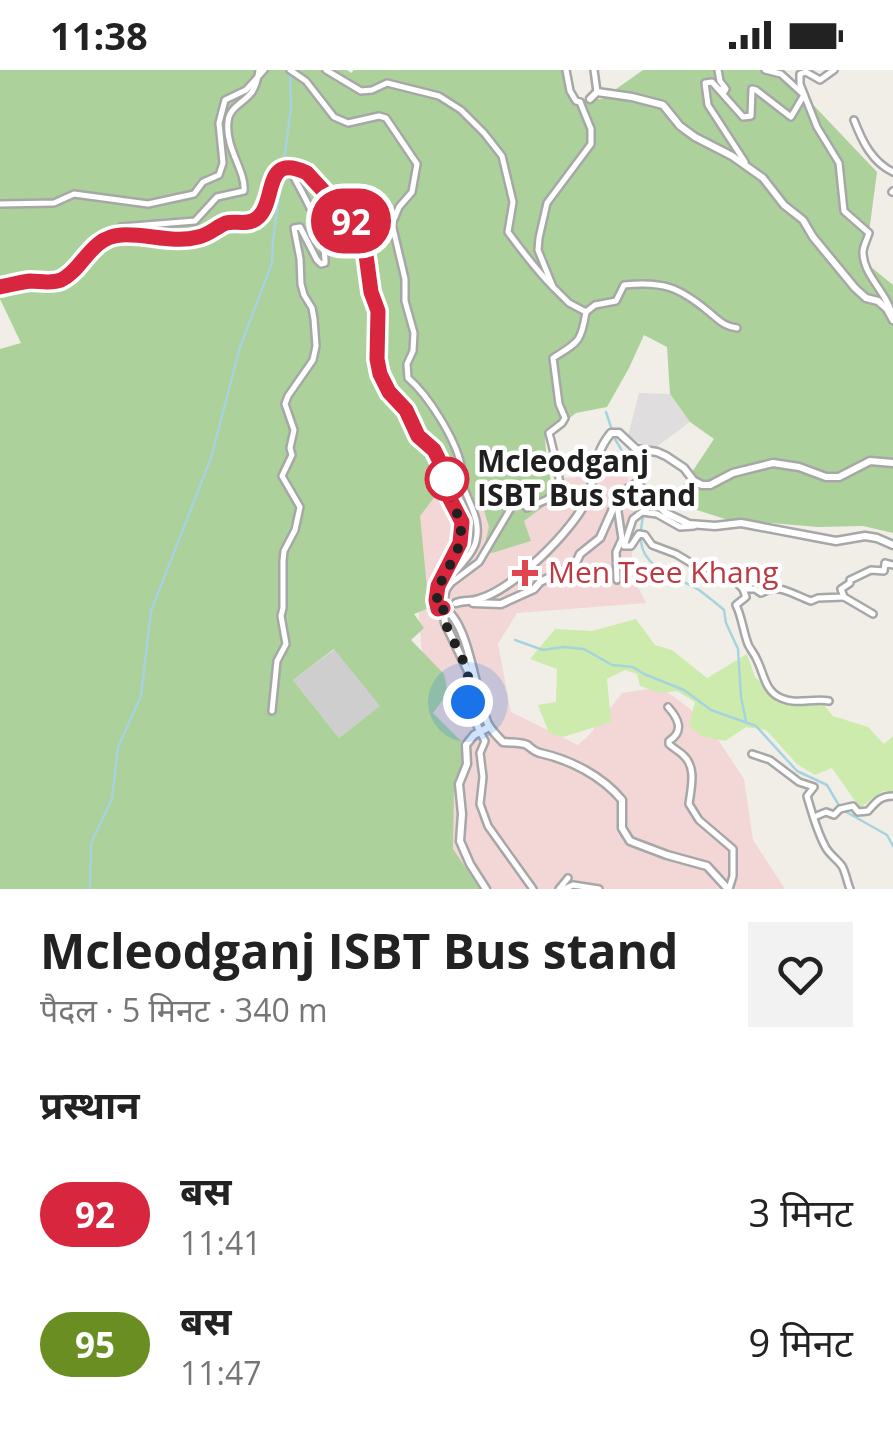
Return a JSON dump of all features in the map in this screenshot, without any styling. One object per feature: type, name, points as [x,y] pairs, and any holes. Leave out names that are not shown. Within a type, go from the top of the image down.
[{"type":"main road","points":[[0,287],[25,281],[58,282],[72,273],[91,249],[120,234],[188,239],[203,236],[222,224],[248,223],[265,208],[270,182],[286,170],[307,173],[364,240],[371,292],[378,311],[380,374],[389,392],[406,410],[418,436],[434,450],[462,522],[460,543],[438,586],[436,606],[443,608]]},
{"type":"street","points":[[326,70],[360,91],[388,83],[439,96],[461,110],[502,156],[512,202],[508,232],[534,268],[570,303],[586,312]]},
{"type":"street","points":[[553,287],[538,250],[547,204],[592,144],[580,102],[570,91],[566,70]]},
{"type":"street","points":[[580,102],[597,92],[595,70]]},
{"type":"street","points":[[718,70],[726,89],[724,92],[711,82],[705,83],[708,105],[748,168]]},
{"type":"street","points":[[765,70],[781,74],[804,95]]},
{"type":"street","points":[[834,70],[820,80],[813,73],[800,74],[800,84],[822,136],[839,162],[844,211],[868,234],[863,252],[868,269],[889,302],[892,319]]},
{"type":"street","points":[[291,71],[306,80],[334,117],[348,123],[386,118],[417,164],[412,192],[399,207],[392,224],[414,333],[408,378],[432,405],[455,450],[474,511],[475,545],[443,587],[439,600],[440,608],[454,614],[489,727],[503,742],[524,744],[536,753],[578,766],[613,789],[622,800],[622,828],[630,841],[708,866],[729,889]]},
{"type":"street","points":[[0,204],[54,203],[74,194],[148,204],[194,194],[203,182],[219,175],[223,163],[218,123],[225,100],[246,90],[261,72]]},
{"type":"street","points":[[102,242],[121,227],[195,221],[217,197],[244,191],[245,181],[228,141],[228,117],[253,90],[261,72]]},
{"type":"street","points":[[717,87],[748,118],[752,112],[752,90],[791,117],[804,95]]},
{"type":"street","points":[[597,92],[663,105],[695,138],[732,156],[763,178],[784,205],[803,220],[855,288],[866,298],[878,301],[892,319]]},
{"type":"street","points":[[854,120],[868,149],[893,172]]},
{"type":"street","points":[[272,711],[277,660],[286,644],[281,624],[282,561],[300,506],[282,476],[292,455],[294,430],[285,404],[312,360],[316,346],[312,308],[301,284],[294,228],[300,227],[321,264],[325,262],[317,224],[286,170]]},
{"type":"street","points":[[533,889],[488,826],[480,804],[480,753],[485,741],[468,702],[468,671],[445,623],[446,590],[478,562],[512,508],[507,492],[511,489],[527,508],[560,490],[549,432],[565,418],[558,404],[553,358],[574,347],[582,337],[586,312],[616,301],[624,285],[655,282],[690,297],[723,326],[736,328]]},
{"type":"street","points":[[443,608],[461,600],[479,600],[500,589],[528,569],[562,534],[586,499],[600,446],[611,433],[619,433],[636,449],[666,456],[702,486],[772,463],[826,477],[839,476],[870,461],[893,464]]},
{"type":"street","points":[[456,603],[501,604],[575,565],[580,554],[600,538],[616,502],[632,485],[639,483],[666,513],[696,526]]},
{"type":"street","points":[[616,502],[622,527],[616,552],[617,580]]},
{"type":"street","points":[[829,701],[794,702],[770,691],[748,645],[736,605],[746,598],[743,589],[723,574],[652,546],[643,534],[631,546],[624,546],[633,519],[645,512],[680,527],[742,523],[836,541],[865,536],[893,545]]},
{"type":"street","points":[[873,614],[841,590],[850,580],[870,570],[884,571],[885,564],[893,565]]},
{"type":"street","points":[[743,589],[761,593],[771,587],[781,588],[811,602],[844,596]]},
{"type":"street","points":[[668,707],[679,730],[669,744],[690,764],[693,781],[689,804],[699,820],[733,849],[729,889]]},
{"type":"street","points":[[486,889],[460,841],[459,784],[467,764],[466,745],[489,727]]},
{"type":"street","points":[[752,754],[770,760],[799,782],[814,786],[807,796],[813,817],[829,854],[844,870],[850,889]]},
{"type":"street","points":[[813,817],[826,812],[834,816],[853,806],[858,812],[868,811],[879,799],[893,796]]},
{"type":"street","points":[[561,889],[568,878]]},
{"type":"street","points":[[561,889],[572,885],[599,889]]},
{"type":"shaded area","points":[[639,393],[670,394],[690,422],[652,450],[628,436]]},
{"type":"shaded area","points":[[627,473],[634,512],[631,572],[646,603],[517,613],[498,644],[511,712],[578,745],[622,693],[661,687],[705,720],[744,779],[753,840],[785,889],[462,889],[433,809],[410,491]]},
{"type":"shaded area","points":[[335,649],[381,706],[339,738],[293,680]]},
{"type":"green space","points":[[0,70],[566,70],[570,100],[602,99],[643,70],[780,70],[877,172],[865,262],[893,285],[893,533],[863,526],[818,527],[725,519],[672,502],[714,439],[690,422],[670,394],[667,347],[644,335],[607,407],[576,413],[545,437],[555,498],[524,521],[531,541],[492,553],[483,551],[489,527],[483,507],[463,504],[443,486],[420,516],[429,608],[414,614],[424,628],[411,640],[444,674],[448,693],[433,713],[463,743],[464,763],[454,789],[453,849],[480,889],[0,889],[0,349],[21,343],[0,299]],"holes":[[[334,649],[380,706],[339,738],[293,680]]]},
{"type":"green space","points":[[636,619],[655,645],[672,650],[707,678],[747,654],[755,677],[781,701],[823,704],[833,716],[868,727],[884,744],[893,736],[893,791],[883,791],[860,808],[832,768],[815,775],[797,764],[766,730],[746,727],[725,741],[701,736],[689,725],[695,702],[677,691],[660,693],[640,686],[637,674],[625,670],[607,679],[611,722],[563,737],[549,733],[538,705],[556,702],[557,669],[530,659],[555,629],[592,631]]},
{"type":"waterway","points":[[90,889],[91,843],[112,799],[118,747],[141,696],[151,611],[211,458],[240,347],[272,263],[291,108],[290,71]]},
{"type":"waterway","points":[[606,412],[612,430]]},
{"type":"waterway","points":[[615,439],[636,480]]},
{"type":"waterway","points":[[638,487],[644,510],[641,541],[648,559],[724,610],[738,649],[746,721]]},
{"type":"waterway","points":[[515,640],[543,650],[584,649],[612,665],[633,667],[684,690],[711,710],[756,726],[797,771],[827,785],[841,809],[887,835],[893,846]]},
{"type":"bus line","name":"92","points":[[0,287],[25,281],[58,282],[72,273],[91,249],[120,234],[188,239],[203,236],[222,224],[248,223],[265,208],[274,175],[298,169],[307,173],[364,240],[371,292],[378,311],[380,374],[389,392],[406,410],[418,436],[434,450],[462,522],[455,557],[438,586],[436,606],[443,608]]},
{"type":"place","name":"Mcleodganj ISBT Bus stand","points":[[447,479]]},
{"type":"place","name":"Men Tsee Khang","points":[[525,573]]},
{"type":"route","points":[[447,479],[450,499],[462,522],[460,543],[438,586],[436,606],[443,608],[445,623],[468,671],[468,702]]}]
